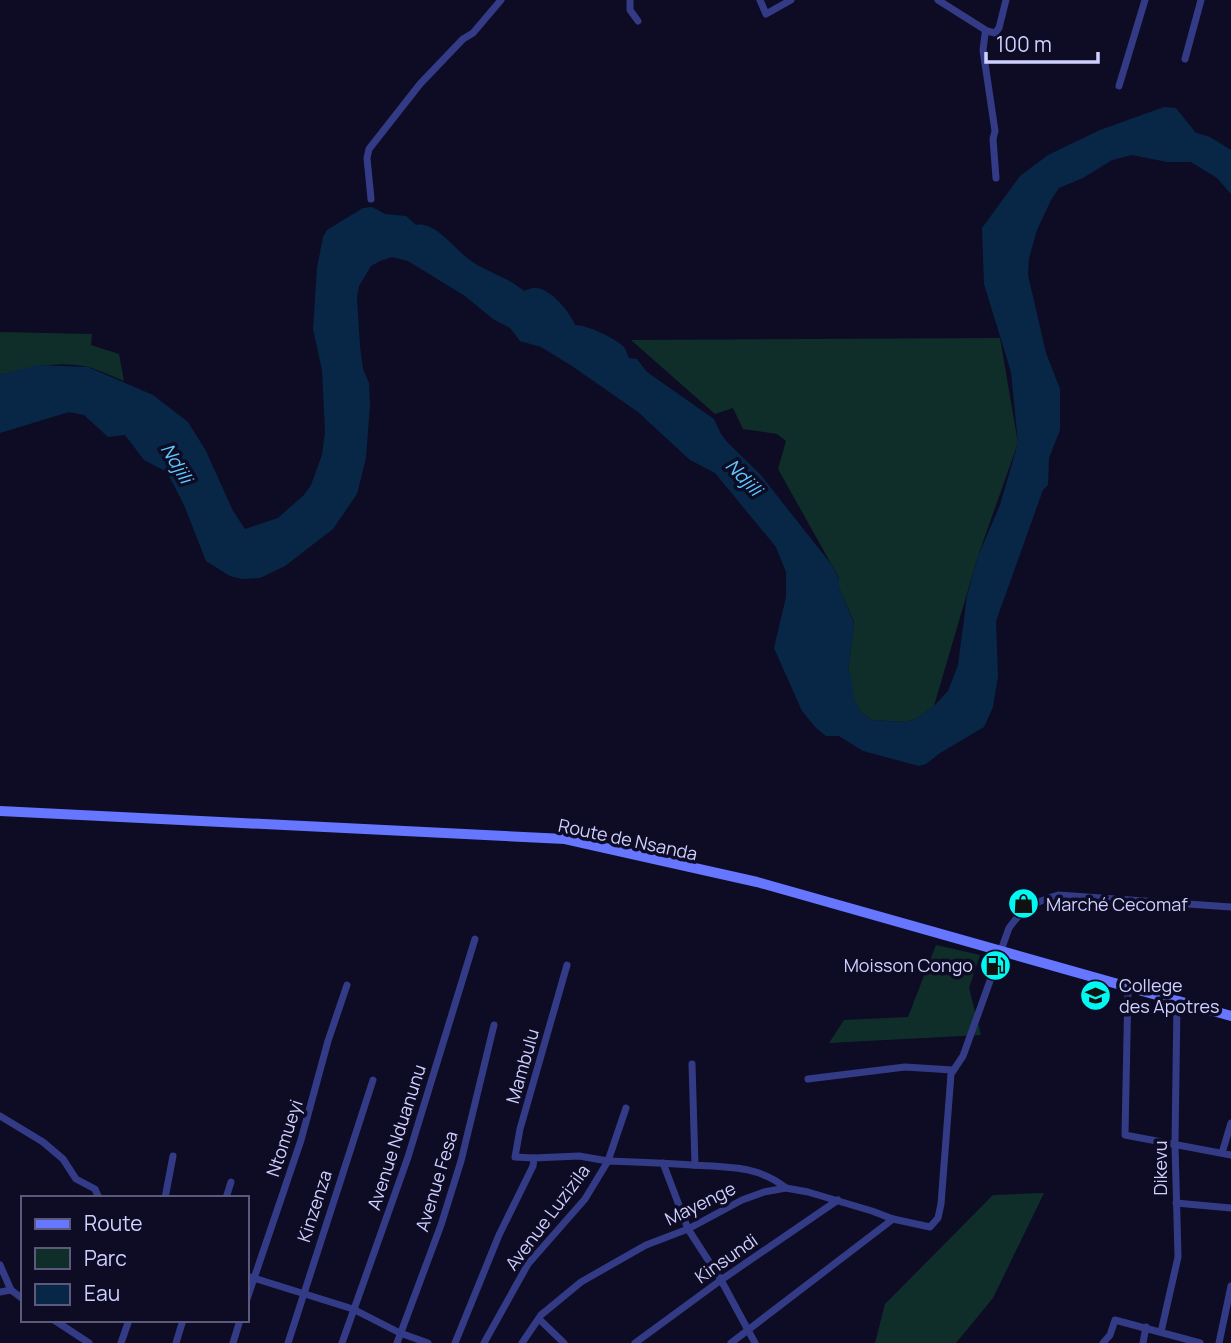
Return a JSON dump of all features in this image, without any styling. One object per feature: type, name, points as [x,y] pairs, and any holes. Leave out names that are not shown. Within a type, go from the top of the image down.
[{"type":"street","points":[[370,198],[367,158],[369,149],[420,84],[463,39],[473,33],[500,0]]},
{"type":"street","points":[[630,0],[630,10],[638,21]]},
{"type":"street","points":[[760,0],[766,14],[791,0]]},
{"type":"street","points":[[938,0],[988,32],[995,33],[999,28],[1006,0]]},
{"type":"street","points":[[1119,86],[1145,0]]},
{"type":"street","points":[[1185,59],[1201,0]]},
{"type":"street","points":[[988,32],[985,34],[983,50],[995,131],[993,139],[996,178]]},
{"type":"street","name":"Route de Nsanda","points":[[0,811],[565,839],[757,882],[1231,1016]]},
{"type":"street","points":[[808,1079],[896,1067],[952,1070],[963,1056],[1009,928],[1020,912],[1044,899],[1058,895],[1231,907]]},
{"type":"street","name":"Avenue Nduanunu","points":[[342,1343],[408,1157],[475,939]]},
{"type":"street","name":"Mambulu","points":[[534,1158],[515,1157],[520,1129],[567,965]]},
{"type":"street","name":"Ntomueyi","points":[[250,1277],[301,1140],[328,1041],[347,985]]},
{"type":"street","points":[[1128,987],[1125,1135],[1231,1155]]},
{"type":"street","name":"Dikevu","points":[[1161,1332],[1178,1257],[1175,1144],[1177,1002]]},
{"type":"street","name":"Avenue Fesa","points":[[397,1343],[461,1161],[494,1025]]},
{"type":"street","points":[[692,1064],[695,1165]]},
{"type":"street","name":"Mayenge","points":[[522,1343],[541,1315],[594,1273],[646,1245],[764,1192],[786,1188],[930,1227],[935,1223],[941,1204],[952,1070]]},
{"type":"street","name":"Kinzenza","points":[[288,1343],[373,1080]]},
{"type":"street","points":[[455,1343],[499,1236],[533,1166],[534,1158],[579,1156],[608,1161],[626,1108]]},
{"type":"street","points":[[0,1116],[43,1142],[63,1159],[76,1179],[95,1189],[98,1196]]},
{"type":"street","points":[[1222,1153],[1231,1123]]},
{"type":"street","points":[[165,1196],[173,1156]]},
{"type":"street","name":"Avenue Luzizila","points":[[484,1343],[528,1264],[585,1199],[608,1161],[723,1166],[751,1170],[768,1175],[786,1188]]},
{"type":"street","points":[[663,1163],[688,1228],[721,1280],[755,1343]]},
{"type":"street","points":[[227,1196],[231,1182]]},
{"type":"street","name":"Kinsundi","points":[[635,1343],[838,1200]]},
{"type":"street","points":[[1176,1203],[1231,1208]]},
{"type":"street","points":[[731,1343],[893,1219]]},
{"type":"street","points":[[0,1265],[11,1290],[21,1297]]},
{"type":"street","points":[[250,1277],[303,1291],[353,1309],[400,1333],[428,1343]]},
{"type":"street","points":[[1219,1343],[1231,1286]]},
{"type":"street","points":[[0,1292],[11,1290]]},
{"type":"street","points":[[539,1319],[564,1343]]},
{"type":"street","points":[[1103,1343],[1110,1335],[1115,1320],[1200,1343]]},
{"type":"street","points":[[57,1322],[89,1343]]},
{"type":"street","points":[[121,1343],[128,1322]]},
{"type":"street","points":[[176,1343],[182,1322]]},
{"type":"street","points":[[233,1343],[239,1322]]},
{"type":"street","points":[[1143,1343],[1146,1328]]},
{"type":"green space","points":[[0,332],[92,334],[91,345],[119,354],[124,381],[93,368],[66,364],[0,375]]},
{"type":"green space","points":[[1000,338],[1018,443],[978,556],[934,706],[916,719],[904,722],[872,720],[861,713],[855,703],[848,671],[854,622],[839,588],[839,578],[778,469],[786,441],[777,434],[743,429],[733,408],[715,414],[631,340]]},
{"type":"green space","points":[[936,945],[980,955],[969,988],[981,1035],[829,1043],[844,1020],[908,1017]]},
{"type":"green space","points":[[1044,1193],[993,1298],[956,1343],[875,1343],[885,1304],[993,1195]]},
{"type":"water","name":"Ndjili","points":[[1164,107],[1176,108],[1196,133],[1210,137],[1231,150],[1231,194],[1217,178],[1191,162],[1167,162],[1132,155],[1112,160],[1083,178],[1059,188],[1051,200],[1037,230],[1029,258],[1028,275],[1046,353],[1060,389],[1060,430],[1049,458],[1048,485],[1043,490],[996,621],[998,676],[993,707],[984,727],[919,766],[863,751],[839,736],[826,736],[802,711],[774,648],[786,597],[786,572],[776,547],[715,473],[690,460],[638,412],[572,366],[541,347],[520,341],[510,328],[408,261],[392,257],[380,261],[371,266],[359,286],[357,297],[360,346],[363,369],[369,383],[370,404],[366,458],[357,494],[333,529],[285,566],[260,578],[242,579],[230,576],[206,561],[184,505],[167,472],[144,460],[125,435],[108,437],[84,415],[69,412],[0,433],[0,375],[38,365],[88,367],[153,395],[188,422],[206,451],[233,511],[245,529],[278,518],[304,495],[311,485],[322,455],[325,432],[322,370],[313,329],[317,268],[323,237],[327,230],[363,208],[372,207],[385,214],[406,216],[416,225],[430,227],[480,267],[524,291],[540,289],[553,296],[564,307],[575,325],[620,343],[629,358],[637,359],[647,372],[714,419],[728,443],[760,474],[831,564],[839,579],[839,588],[854,623],[848,671],[851,674],[854,698],[861,713],[872,720],[904,722],[916,719],[948,691],[958,665],[967,596],[978,556],[1000,505],[1018,443],[1011,372],[984,284],[982,228],[1020,176],[1048,155],[1100,130]]},
{"type":"place","name":"Marché Cecomaf","points":[[1023,904]]},
{"type":"place","name":"Moisson Congo","points":[[996,965]]},
{"type":"place","name":"College des Apotres","points":[[1096,995]]}]
